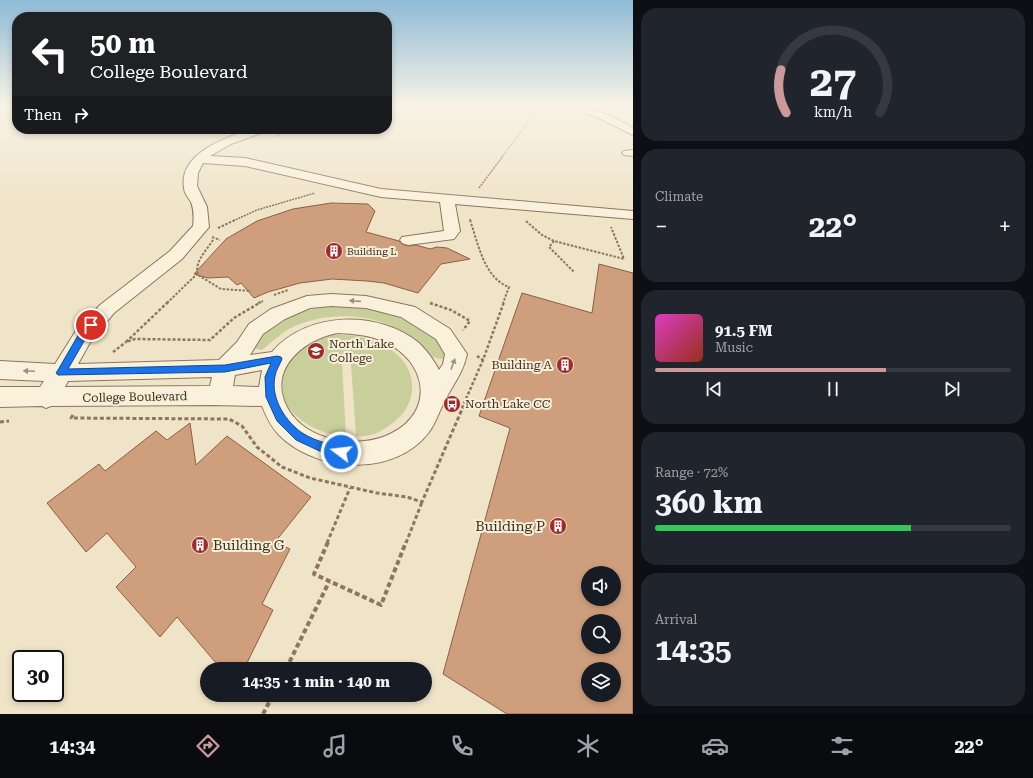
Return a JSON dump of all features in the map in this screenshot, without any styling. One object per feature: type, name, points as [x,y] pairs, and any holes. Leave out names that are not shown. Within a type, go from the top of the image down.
[{"type":"street","points":[[46,398],[84,334],[107,308],[176,255],[201,227],[200,207],[190,188],[192,169],[200,159],[225,142],[233,139]]},
{"type":"street","points":[[200,159],[245,162],[381,193],[633,215]]},
{"type":"street","points":[[408,240],[448,236],[452,231],[447,199]]},
{"type":"street","points":[[220,395],[225,368],[244,347],[256,329],[278,314],[307,302],[331,300],[366,302],[408,312],[443,334],[456,354],[454,365],[434,398],[427,418],[411,436],[386,449],[357,454],[326,449],[300,437],[280,418],[271,397],[270,377],[277,359],[292,343],[312,332],[338,326],[368,328],[382,332],[403,343],[420,358],[431,377],[434,398]]},
{"type":"street","points":[[0,370],[61,373],[225,368],[277,359]]},
{"type":"street","name":"College Boulevard","points":[[0,397],[46,398],[220,395],[271,397]]},
{"type":"path","points":[[509,287],[501,284],[490,270],[481,254],[470,219],[469,201],[515,139]]},
{"type":"path","points":[[215,228],[217,229],[256,210],[318,192]]},
{"type":"path","points":[[522,217],[542,235],[554,241],[624,259],[610,226]]},
{"type":"path","points":[[450,218],[470,219]]},
{"type":"path","points":[[215,238],[199,261],[196,268],[198,275],[222,289],[251,291]]},
{"type":"path","points":[[554,241],[550,247],[574,272]]},
{"type":"path","points":[[111,354],[126,342]]},
{"type":"path","points":[[0,422],[9,421]]},
{"type":"path","points":[[350,488],[314,574],[381,605],[422,502]]},
{"type":"path","points":[[289,662],[329,582]]},
{"type":"path","points":[[263,714],[269,702]]},
{"type":"green space","points":[[330,306],[363,308],[379,311],[407,321],[421,328],[447,350],[446,358],[435,358],[429,355],[403,333],[390,326],[376,321],[346,316],[316,319],[302,323],[285,331],[262,350],[252,348],[252,339],[279,321],[309,310]]},
{"type":"green space","points":[[332,335],[359,337],[379,343],[396,354],[405,363],[410,373],[412,384],[408,406],[390,425],[378,432],[366,436],[356,436],[351,364],[349,361],[342,363],[346,436],[321,431],[309,425],[298,418],[289,408],[283,397],[281,385],[283,372],[287,362],[298,349],[306,344]]},
{"type":"building","name":"Building L","points":[[331,203],[368,204],[375,211],[366,232],[399,241],[408,246],[416,245],[430,249],[437,247],[447,248],[470,259],[441,264],[418,293],[384,283],[332,279],[300,283],[268,292],[254,298],[241,283],[237,285],[228,277],[208,278],[194,274],[226,239],[257,221],[293,209]]},
{"type":"building","name":"Building P","points":[[599,264],[633,273],[633,714],[507,714],[443,674],[510,428],[479,416],[522,293],[592,313]]},
{"type":"building","name":"Building G","points":[[190,423],[196,465],[227,436],[311,497],[275,542],[290,549],[262,604],[273,610],[247,662],[215,662],[177,617],[160,637],[116,587],[136,567],[107,533],[86,552],[47,503],[99,464],[105,471],[156,431],[167,440]]},
{"type":"place","name":"Building L","points":[[334,251]]},
{"type":"place","name":"North Lake College","points":[[316,351]]},
{"type":"place","name":"Building A","points":[[565,365]]},
{"type":"place","name":"North Lake CC","points":[[452,404]]},
{"type":"place","name":"Building P","points":[[558,526]]},
{"type":"place","name":"Building G","points":[[200,545]]},
{"type":"route","points":[[91,325],[61,373],[225,368],[277,359],[270,377],[271,397],[280,418],[300,437],[326,449],[341,452]]}]
